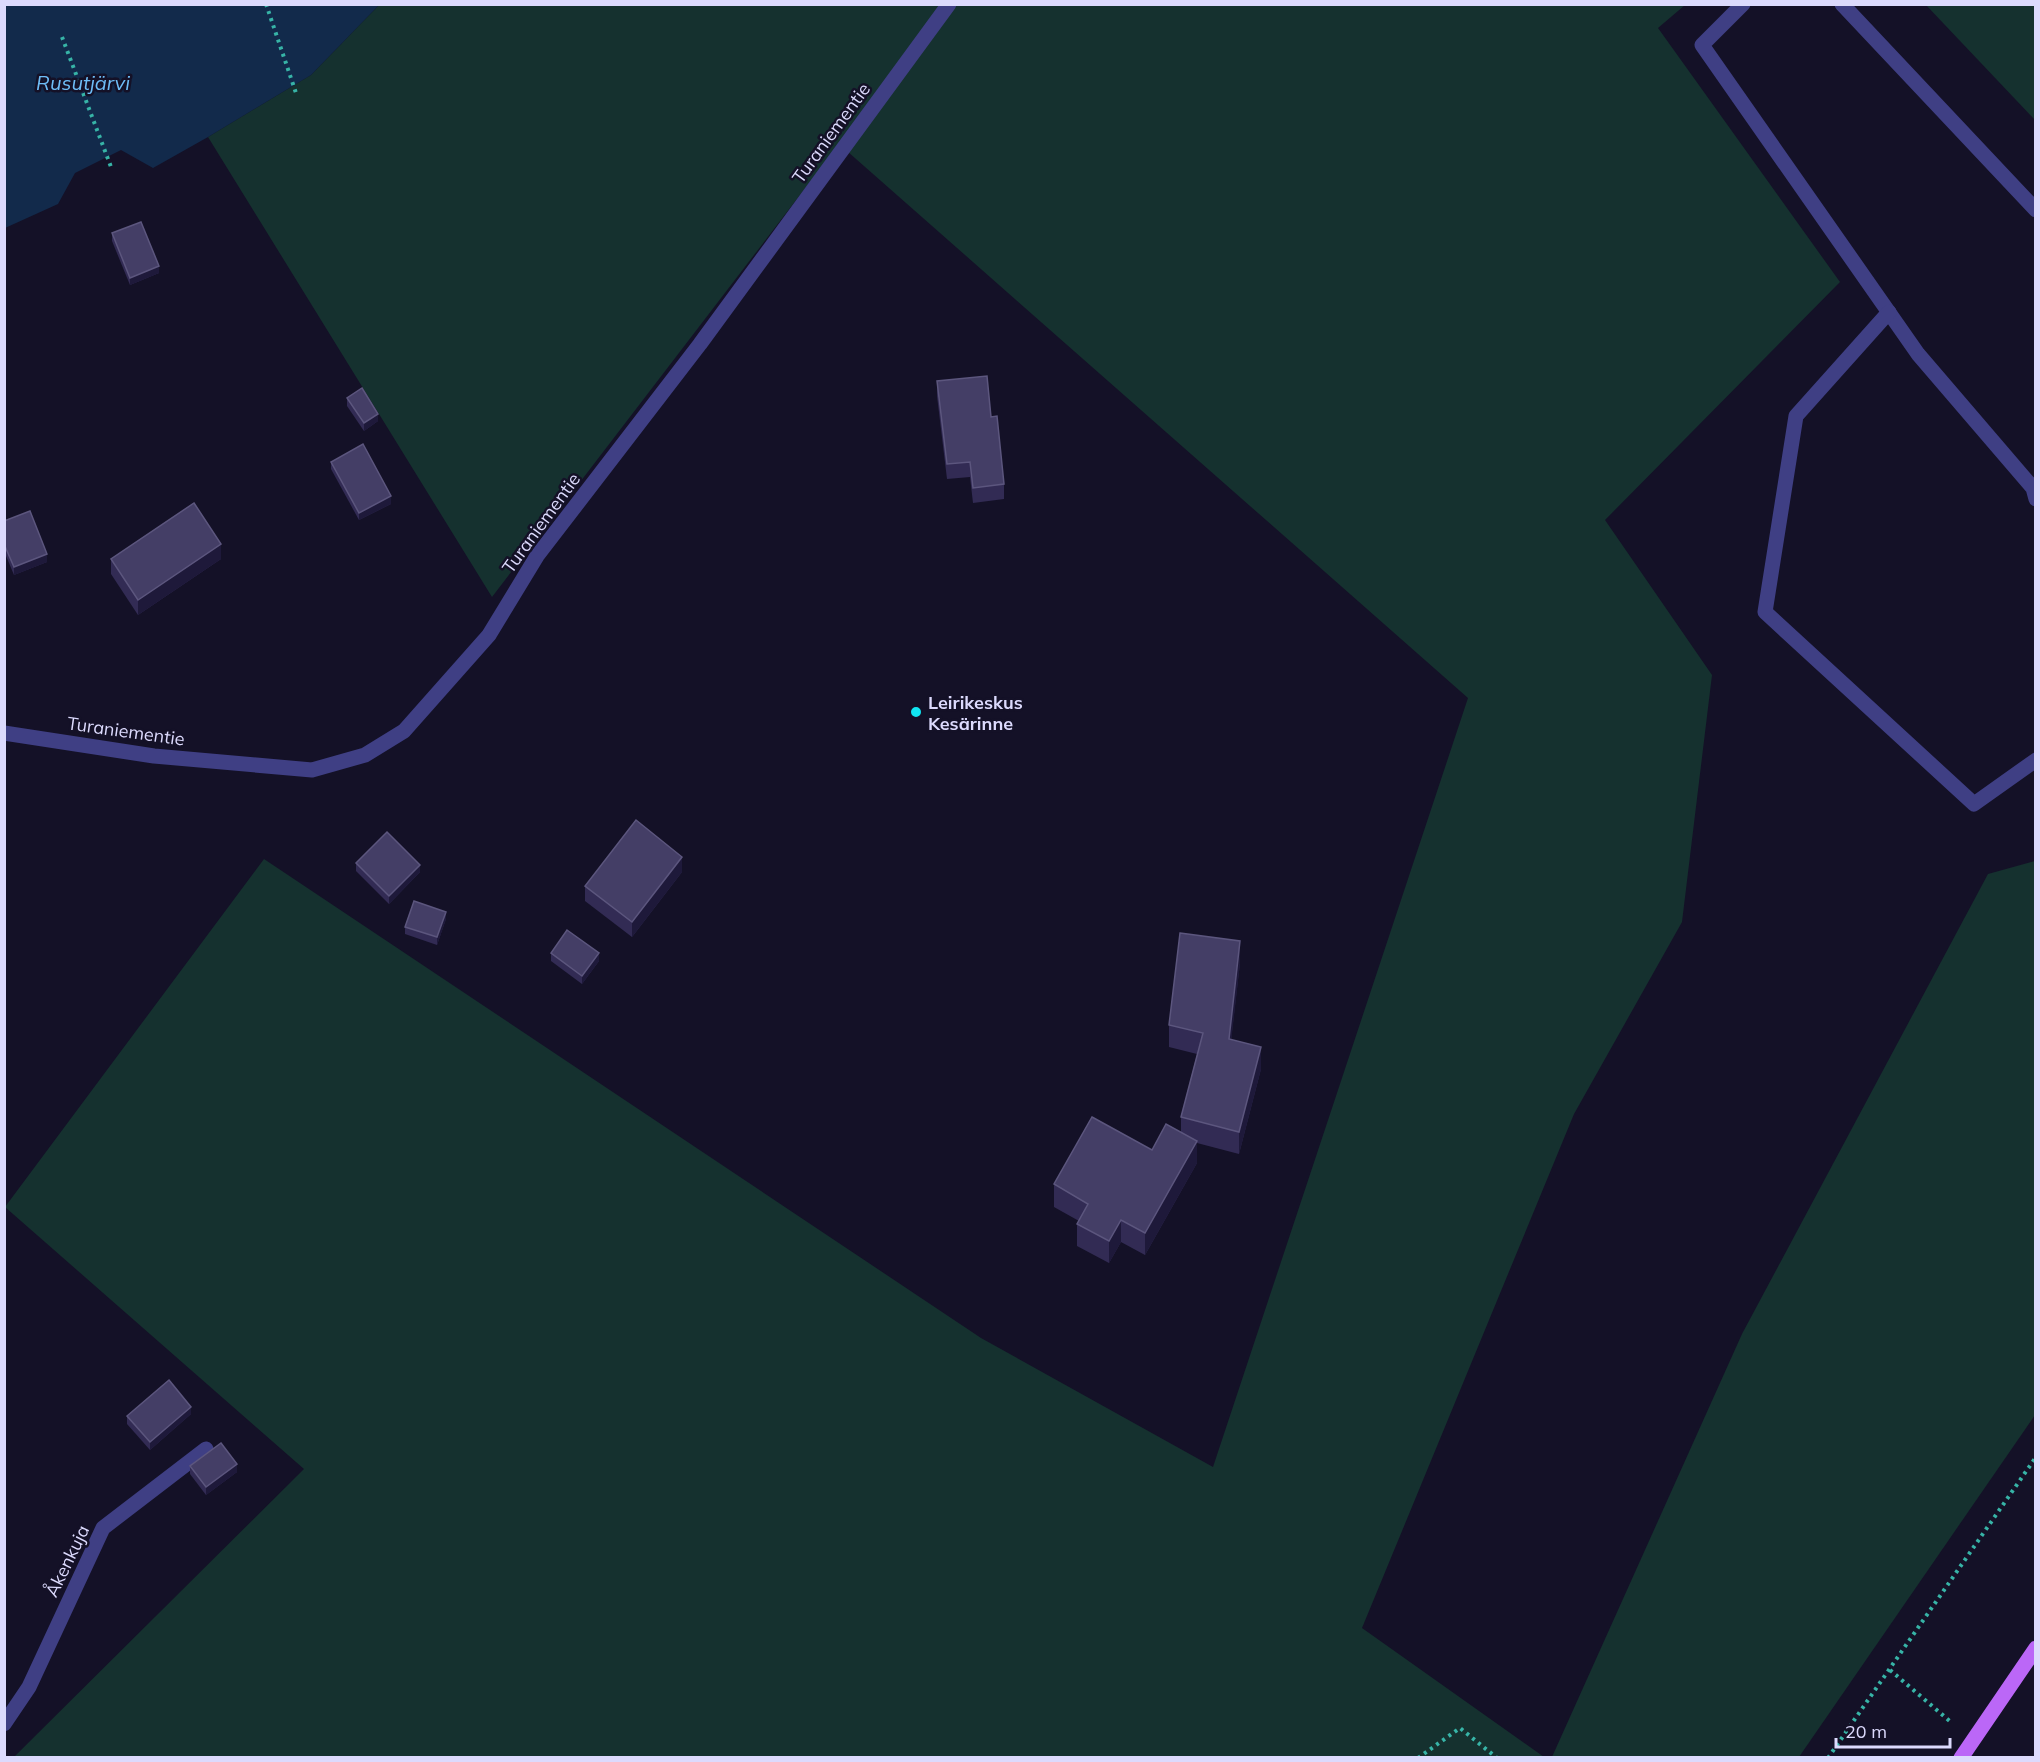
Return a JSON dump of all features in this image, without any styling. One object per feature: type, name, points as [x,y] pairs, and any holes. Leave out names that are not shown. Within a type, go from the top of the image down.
[{"type":"main road","points":[[1961,1758],[2036,1648]]},
{"type":"street","name":"Turaniementie","points":[[4,733],[154,756],[312,770],[365,755],[404,730],[489,635],[537,556],[700,344],[949,4]]},
{"type":"street","points":[[1743,4],[1702,45],[1918,354],[2033,488],[2036,499]]},
{"type":"street","points":[[1842,4],[2036,210]]},
{"type":"street","points":[[1889,312],[1796,416],[1765,612],[1974,804],[2036,760]]},
{"type":"street","name":"Åkenkuja","points":[[4,1724],[29,1687],[103,1528],[206,1449]]},
{"type":"path","points":[[266,4],[297,96]]},
{"type":"path","points":[[62,37],[111,167]]},
{"type":"path","points":[[1828,1758],[2036,1457]]},
{"type":"path","points":[[1890,1670],[1973,1741]]},
{"type":"path","points":[[1418,1758],[1460,1728],[1497,1758]]},
{"type":"green space","points":[[379,5],[1685,5],[1658,28],[1840,282],[1605,520],[1712,675],[1682,922],[1574,1114],[1362,1628],[1544,1757],[14,1757],[304,1469],[5,1207],[264,859],[981,1338],[1213,1467],[1468,698],[839,144],[492,597],[208,137],[311,75]]},
{"type":"green space","points":[[1926,5],[2035,5],[2035,120]]},
{"type":"green space","points":[[2035,861],[2035,1415],[1799,1757],[1552,1757],[1742,1334],[1988,874]]},
{"type":"water","name":"Rusutjärvi","points":[[4,5],[379,5],[311,75],[208,137],[153,168],[121,150],[75,173],[58,204],[5,228]]},
{"type":"building","points":[[141,222],[159,266],[130,278],[112,233]]},
{"type":"building","points":[[987,376],[991,417],[997,416],[1004,484],[973,488],[970,462],[947,464],[937,381]]},
{"type":"building","points":[[362,388],[378,414],[364,423],[347,398]]},
{"type":"building","points":[[363,444],[391,496],[359,513],[331,462]]},
{"type":"building","points":[[194,503],[221,544],[138,600],[111,559]]},
{"type":"building","points":[[30,511],[47,554],[14,567],[4,544],[4,521]]},
{"type":"building","points":[[636,820],[682,857],[632,922],[585,886]]},
{"type":"building","points":[[387,832],[420,865],[389,896],[356,863]]},
{"type":"building","points":[[414,901],[446,912],[437,937],[405,927]]},
{"type":"building","points":[[567,930],[599,953],[582,976],[551,953]]},
{"type":"building","points":[[1180,933],[1240,941],[1229,1039],[1261,1047],[1239,1132],[1181,1117],[1203,1033],[1169,1025]]},
{"type":"building","points":[[1092,1117],[1152,1150],[1166,1124],[1197,1141],[1145,1233],[1121,1220],[1109,1241],[1077,1224],[1088,1204],[1054,1184]]},
{"type":"building","points":[[169,1380],[191,1407],[150,1442],[127,1416]]},
{"type":"building","points":[[221,1443],[237,1464],[206,1487],[190,1466]]},
{"type":"place","name":"Leirikeskus Kesärinne","points":[[916,712]]}]
